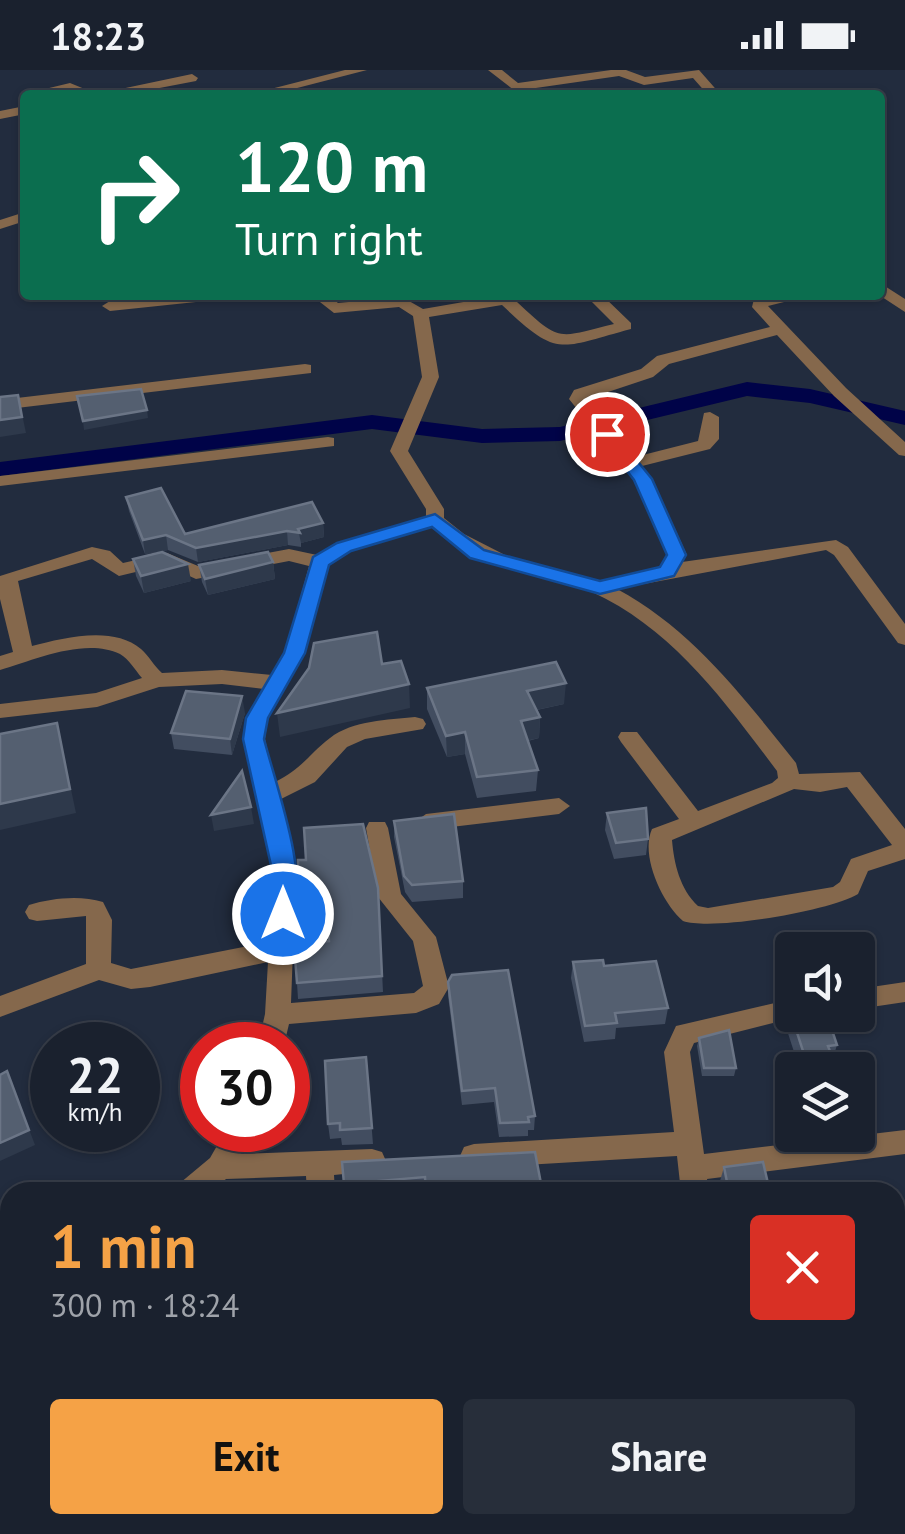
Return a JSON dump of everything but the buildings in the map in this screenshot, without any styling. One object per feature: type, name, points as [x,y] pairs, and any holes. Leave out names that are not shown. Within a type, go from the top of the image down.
[{"type":"street","points":[[290,70],[306,83]]},
{"type":"street","points":[[275,90],[361,70]]},
{"type":"street","points":[[494,70],[515,87],[620,71],[644,82],[694,72]]},
{"type":"street","points":[[129,90],[192,78]]},
{"type":"street","points":[[54,90],[78,90]]},
{"type":"street","points":[[110,306],[168,300]]},
{"type":"street","points":[[325,300],[334,308],[512,300]]},
{"type":"street","points":[[508,301],[539,332],[552,340],[572,342],[625,326],[599,300]]},
{"type":"street","points":[[757,300],[840,392],[905,451]]},
{"type":"street","points":[[415,305],[432,371],[400,440],[400,451],[435,509],[435,520]]},
{"type":"street","points":[[667,571],[676,555],[632,463],[589,417],[578,399],[580,394],[647,374],[663,360],[780,328]]},
{"type":"street","points":[[0,405],[304,369]]},
{"type":"street","points":[[632,463],[704,445],[710,439],[710,416]]},
{"type":"street","points":[[2,481],[328,442]]},
{"type":"street","points":[[276,1022],[287,833],[266,796],[254,739],[257,718],[295,653],[320,562],[344,547],[435,520]]},
{"type":"street","points":[[435,520],[477,554],[600,588],[648,614],[695,652],[788,769],[789,781]]},
{"type":"street","points":[[600,588],[667,571],[829,544],[840,551],[905,638]]},
{"type":"street","points":[[24,655],[7,588],[9,577],[21,570],[92,552],[102,555],[119,570],[167,559],[196,573],[289,555],[320,562]]},
{"type":"street","points":[[0,663],[62,647],[125,648],[158,680]]},
{"type":"street","points":[[0,711],[97,700],[158,680],[222,677],[277,684]]},
{"type":"street","points":[[266,796],[307,776],[339,742],[361,732],[415,724]]},
{"type":"street","points":[[630,737],[692,820]]},
{"type":"street","points":[[852,778],[905,848],[858,865],[850,888],[838,895],[708,917],[691,914],[681,904],[659,846],[660,835],[780,789],[789,781],[820,784],[852,778]]},
{"type":"street","points":[[278,1014],[416,1003],[430,997],[436,986],[424,937],[390,896],[367,828],[559,806]]},
{"type":"street","points":[[37,912],[82,906],[95,909],[100,920],[98,970]]},
{"type":"street","points":[[0,1007],[98,970],[131,979],[150,977],[281,948]]},
{"type":"street","points":[[875,996],[905,992]]},
{"type":"street","points":[[693,1168],[678,1052],[685,1034],[775,1014]]},
{"type":"street","points":[[456,1156],[693,1168],[905,1142]]},
{"type":"street","points":[[202,1182],[220,1166],[228,1152]]},
{"type":"street","points":[[220,1166],[320,1178],[397,1160]]},
{"type":"waterway","points":[[0,469],[372,422],[482,436],[560,434],[747,389],[810,396],[905,418]]},
{"type":"route","points":[[283,914],[284,870],[254,739],[257,718],[295,653],[320,562],[344,547],[435,520],[477,554],[600,588],[667,571],[675,564],[676,555],[642,479],[607,434]]}]
